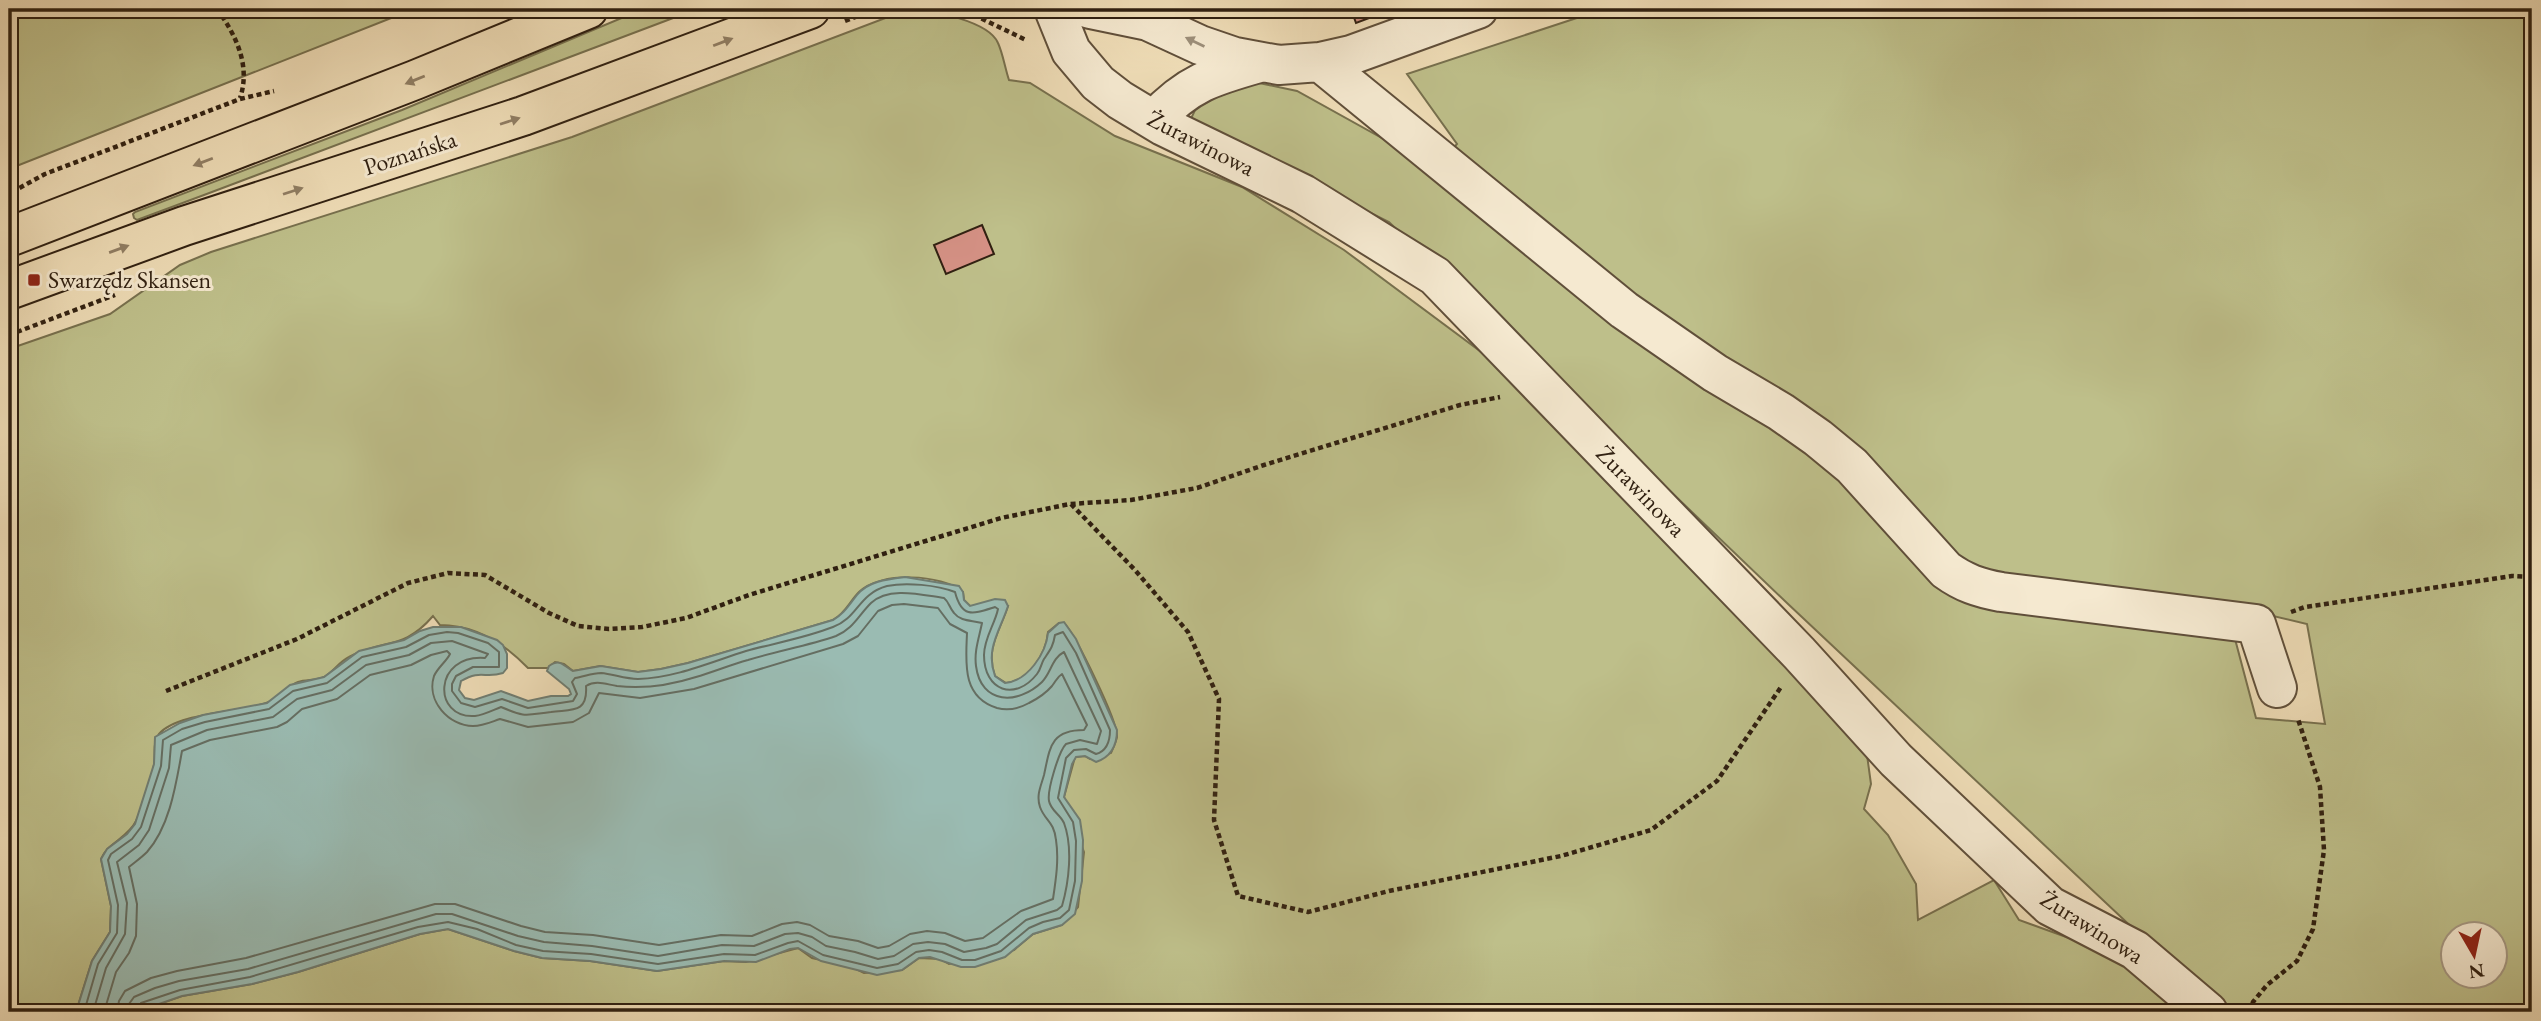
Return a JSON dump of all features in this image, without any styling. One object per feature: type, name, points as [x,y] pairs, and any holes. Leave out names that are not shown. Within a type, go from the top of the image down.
[{"type":"main road","points":[[9,237],[415,80],[588,9]]},
{"type":"main road","name":"Poznańska","points":[[9,290],[184,226],[523,116],[810,9]]},
{"type":"street","name":"Żurawinowa","points":[[1054,9],[1071,51],[1084,69],[1120,100],[1154,120],[1303,194],[1435,276],[1799,653],[1896,760],[2050,906],[2135,950],[2208,1012]]},
{"type":"street","points":[[1090,9],[1148,21],[1217,52],[1259,63],[1279,65],[1321,62],[1384,44],[1478,9]]},
{"type":"street","points":[[1321,62],[1624,310],[1715,373],[1782,412],[1818,438],[1852,466],[1947,570],[1961,580],[1979,588],[2001,592],[2256,624],[2277,688]]},
{"type":"street","points":[[1154,120],[1178,95],[1192,87],[1259,63]]},
{"type":"path","points":[[9,195],[45,174],[240,99],[244,65],[240,50],[217,9]]},
{"type":"path","points":[[949,9],[974,15],[1084,69]]},
{"type":"path","points":[[166,691],[297,639],[408,583],[448,573],[485,575],[549,613],[578,626],[609,629],[642,627],[686,618],[749,595],[1001,519],[1070,504],[1131,500],[1197,488],[1460,405],[1542,389]]},
{"type":"path","points":[[1070,504],[1135,570],[1188,632],[1219,699],[1214,820],[1238,896],[1308,912],[1389,891],[1561,856],[1651,830],[1717,781],[1775,699],[1799,653]]},
{"type":"path","points":[[2256,624],[2305,607],[2512,576],[2532,577]]},
{"type":"path","points":[[2250,1012],[2253,1002],[2267,985],[2297,961],[2314,929],[2324,850],[2320,787],[2297,716],[2277,688]]},
{"type":"green space","points":[[9,9],[414,9],[9,169]]},
{"type":"green space","points":[[643,9],[697,9],[137,220],[134,218],[135,212],[402,110]]},
{"type":"green space","points":[[909,9],[944,14],[972,23],[992,35],[998,43],[1009,80],[1030,83],[1115,136],[1242,187],[1344,250],[1539,395],[1867,755],[1871,784],[1864,809],[1888,835],[1916,884],[1918,920],[1994,880],[2019,920],[2130,960],[2183,1012],[136,1012],[182,996],[252,984],[420,934],[448,929],[542,958],[590,961],[657,971],[724,961],[746,962],[798,948],[812,958],[852,967],[864,973],[902,970],[919,958],[940,959],[949,964],[1014,950],[1033,934],[1062,925],[1078,907],[1084,852],[1064,797],[1075,757],[1085,756],[1090,759],[1111,753],[1117,737],[1116,728],[1104,697],[1064,623],[1059,623],[1048,632],[1044,649],[1029,672],[1006,683],[995,676],[992,657],[995,640],[1008,606],[970,606],[964,600],[963,592],[953,586],[941,581],[911,577],[869,585],[833,620],[688,663],[638,672],[600,666],[573,671],[564,664],[555,662],[548,668],[528,668],[489,638],[465,628],[440,625],[433,616],[412,634],[361,651],[324,677],[298,682],[266,703],[194,717],[167,727],[156,741],[151,779],[136,821],[101,859],[111,906],[110,932],[92,961],[76,1012],[9,1012],[9,349],[110,314],[180,265],[211,252],[572,137]]},
{"type":"green space","points":[[1604,9],[2532,9],[2532,1012],[2222,1012],[1787,603],[1389,222],[1297,176],[1187,127],[1205,89],[1240,79],[1297,91],[1436,168],[1457,144],[1407,74]],"holes":[[[2226,605],[2307,624],[2325,724],[2256,718]]]},
{"type":"water","points":[[905,577],[959,586],[964,600],[970,606],[995,599],[1005,600],[1008,606],[995,640],[992,666],[995,676],[1005,683],[1028,672],[1040,657],[1048,633],[1064,622],[1076,639],[1117,730],[1114,746],[1106,757],[1096,762],[1085,756],[1076,757],[1064,797],[1080,820],[1083,840],[1082,881],[1075,914],[1062,925],[1033,934],[1005,957],[975,967],[961,967],[930,957],[919,958],[902,970],[877,975],[821,961],[798,948],[756,962],[724,961],[657,971],[590,961],[542,958],[448,929],[420,934],[252,984],[182,996],[136,1012],[76,1012],[92,961],[110,932],[111,906],[101,859],[107,849],[127,834],[135,824],[154,764],[155,737],[180,723],[203,715],[267,703],[290,685],[324,677],[359,651],[404,640],[433,627],[461,627],[497,640],[503,645],[507,654],[507,668],[503,673],[479,675],[461,681],[459,690],[465,698],[474,700],[501,691],[528,701],[551,696],[568,696],[571,694],[569,689],[547,671],[549,666],[562,664],[573,671],[601,666],[638,672],[688,663],[833,620],[867,587]]},
{"type":"building","points":[[1351,9],[1393,9],[1356,23]]},
{"type":"building","points":[[982,225],[994,254],[946,274],[934,245]]},
{"type":"place","name":"Swarzędz Skansen","points":[[34,280]]}]
